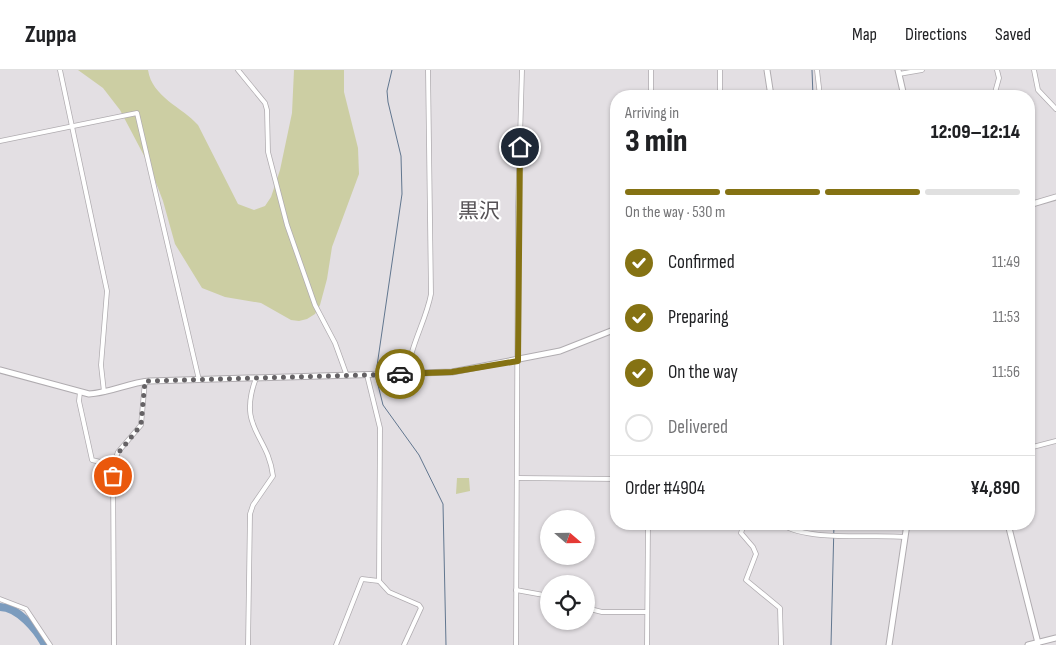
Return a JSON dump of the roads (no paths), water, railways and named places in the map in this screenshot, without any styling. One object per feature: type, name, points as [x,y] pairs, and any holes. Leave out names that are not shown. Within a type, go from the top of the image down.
[{"type":"street","points":[[60,70],[107,291],[101,365],[104,392]]},
{"type":"street","points":[[238,70],[265,103],[268,110],[268,152],[287,225],[315,305],[335,344],[347,376]]},
{"type":"street","points":[[407,374],[431,294],[428,70]]},
{"type":"street","points":[[516,645],[522,70]]},
{"type":"street","points":[[651,70],[651,90]]},
{"type":"street","points":[[720,70],[720,90]]},
{"type":"street","points":[[767,70],[770,90]]},
{"type":"street","points":[[818,70],[820,90]]},
{"type":"street","points":[[902,90],[898,72],[922,70]]},
{"type":"street","points":[[996,90],[999,78],[997,70]]},
{"type":"street","points":[[1034,70],[1038,90],[1056,108]]},
{"type":"street","points":[[0,141],[137,113],[199,380]]},
{"type":"street","points":[[1035,203],[1056,197]]},
{"type":"street","points":[[0,370],[89,394],[145,381],[452,372],[518,361],[572,348],[610,332]]},
{"type":"street","points":[[369,374],[380,428],[379,580],[389,592],[419,605],[421,608],[404,645]]},
{"type":"street","points":[[248,645],[250,514],[253,505],[273,476],[249,415],[252,391],[256,378]]},
{"type":"street","points":[[114,645],[113,465],[118,452],[141,425],[145,381]]},
{"type":"street","points":[[80,392],[79,401],[92,460],[113,465]]},
{"type":"street","points":[[1035,446],[1056,441]]},
{"type":"street","points":[[518,478],[610,478]]},
{"type":"street","points":[[647,645],[648,530]]},
{"type":"street","points":[[742,530],[741,534],[756,554],[746,580],[780,608],[781,645]]},
{"type":"street","points":[[792,530],[831,536],[906,537]]},
{"type":"street","points":[[888,645],[907,530]]},
{"type":"street","points":[[1010,530],[1038,644]]},
{"type":"street","points":[[336,645],[362,579],[379,580]]},
{"type":"street","points":[[516,590],[540,594]]},
{"type":"street","points":[[0,599],[26,609],[50,645]]},
{"type":"street","points":[[595,610],[602,612],[647,612]]},
{"type":"street","points":[[1028,645],[1056,638]]},
{"type":"waterway","points":[[376,373],[402,194],[401,156],[387,91],[392,70]]},
{"type":"waterway","points":[[812,70],[813,90]]},
{"type":"waterway","points":[[376,377],[383,405],[419,455],[443,504],[446,645]]},
{"type":"waterway","points":[[831,645],[834,530]]},
{"type":"waterway","points":[[0,607],[14,611],[26,620],[45,645]]},
{"type":"district","name":"黒沢","points":[[479,211]]}]
